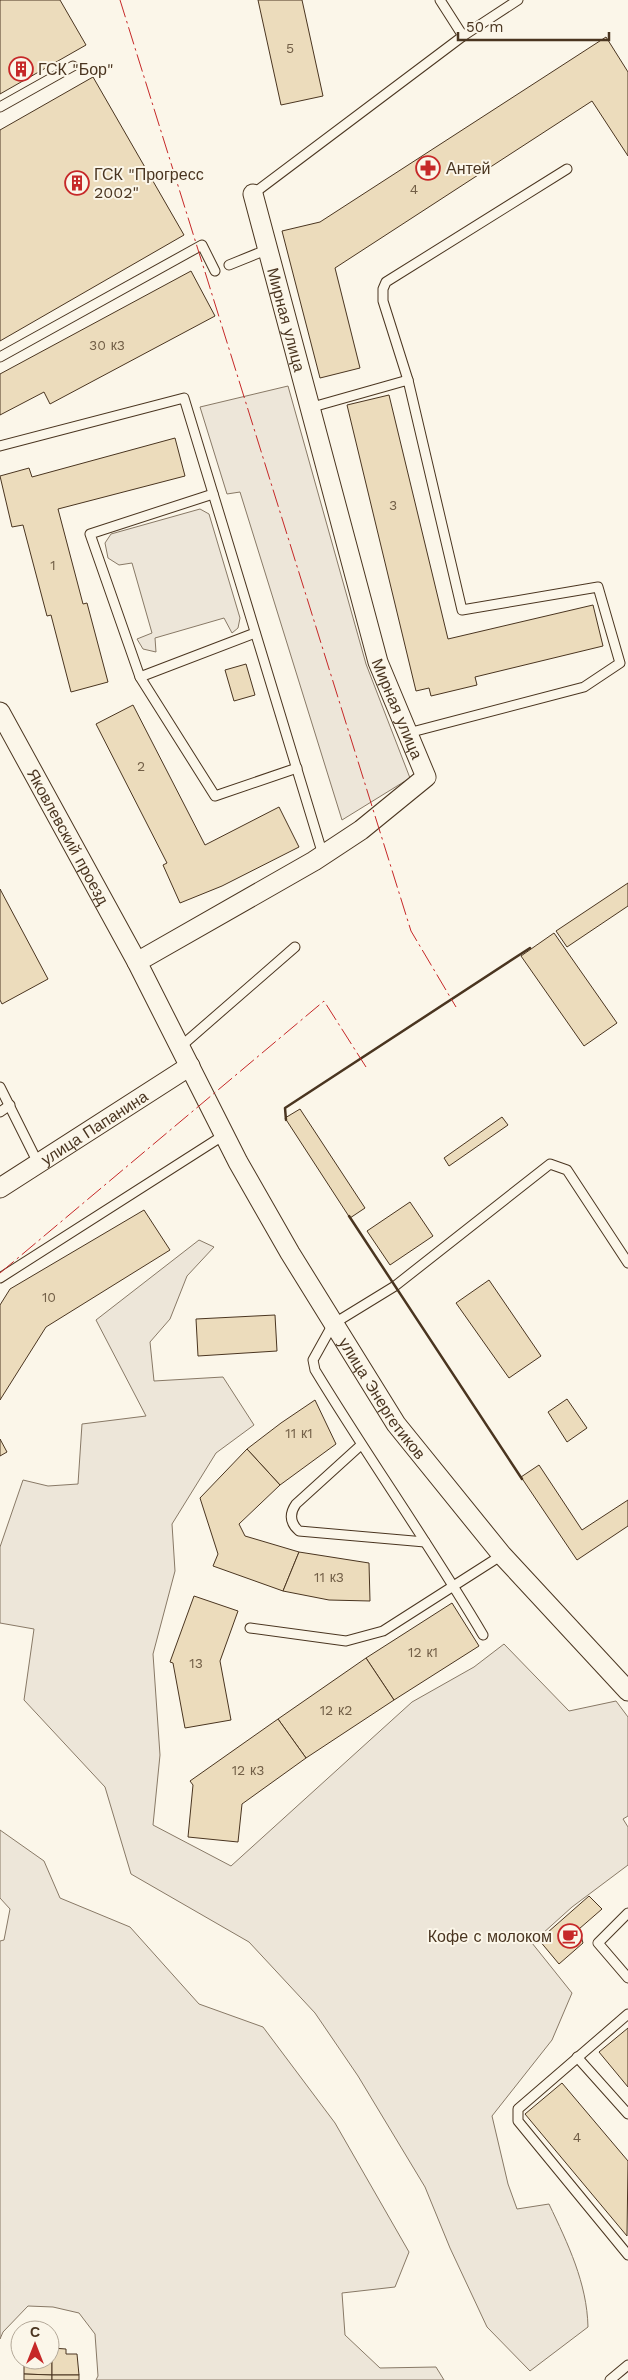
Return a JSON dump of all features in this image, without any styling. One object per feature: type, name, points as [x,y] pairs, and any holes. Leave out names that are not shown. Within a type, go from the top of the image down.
[{"type":"street","name":"Мирная улица","points":[[137,962],[324,855],[361,830],[426,777],[378,662],[308,408],[253,194]]},
{"type":"street","name":"Яковлевский проезд","points":[[0,712],[137,962]]},
{"type":"street","points":[[137,962],[179,1048],[190,1066]]},
{"type":"street","name":"улица Энергетиков","points":[[190,1066],[224,1135],[271,1220],[396,1424],[502,1555],[628,1691]]},
{"type":"street","name":"улица Папанина","points":[[0,1188],[190,1066]]},
{"type":"lane","points":[[440,0],[463,36]]},
{"type":"lane","points":[[253,194],[463,36],[518,0]]},
{"type":"lane","points":[[0,106],[73,66]]},
{"type":"lane","points":[[408,733],[584,687],[620,663],[598,587],[462,610],[408,380],[382,301],[386,282],[567,169]]},
{"type":"lane","points":[[0,358],[202,245],[215,271]]},
{"type":"lane","points":[[229,265],[266,250]]},
{"type":"lane","points":[[308,408],[408,380]]},
{"type":"lane","points":[[0,446],[184,398],[324,855]]},
{"type":"lane","points":[[213,494],[90,534],[140,676],[215,796],[297,768]]},
{"type":"lane","points":[[140,676],[255,633]]},
{"type":"lane","points":[[179,1048],[295,947]]},
{"type":"lane","points":[[0,1087],[38,1163]]},
{"type":"lane","points":[[0,1112],[10,1105]]},
{"type":"lane","points":[[0,1278],[224,1135]]},
{"type":"lane","points":[[483,1635],[454,1586],[361,1445],[312,1365],[313,1360],[333,1324],[395,1286],[550,1164],[567,1170],[628,1263]]},
{"type":"lane","points":[[361,1445],[296,1504],[292,1510],[291,1519],[294,1526],[299,1531],[425,1542]]},
{"type":"lane","points":[[250,1628],[346,1640],[383,1631],[502,1555]]},
{"type":"lane","points":[[628,1914],[598,1943],[628,1978]]},
{"type":"lane","points":[[628,2014],[518,2109],[518,2121],[628,2255]]},
{"type":"lane","points":[[577,2058],[628,2114]]},
{"type":"lane","points":[[610,2380],[628,2365]]},
{"type":"shaded area","points":[[288,386],[366,664],[410,778],[342,820],[240,492],[227,494],[200,407]]},
{"type":"shaded area","points":[[200,509],[209,514],[240,618],[238,628],[232,633],[224,618],[155,638],[156,652],[143,649],[137,639],[152,633],[132,563],[119,565],[108,558],[105,543],[111,534]]},
{"type":"shaded area","points":[[199,1240],[214,1247],[187,1276],[170,1319],[150,1342],[154,1381],[223,1377],[254,1425],[216,1453],[172,1524],[175,1571],[153,1654],[160,1755],[153,1825],[231,1866],[412,1702],[474,1667],[504,1644],[569,1711],[616,1701],[628,1717],[628,1816],[623,1819],[628,1827],[628,1865],[572,1907],[532,1943],[572,1993],[552,2040],[492,2116],[508,2184],[517,2209],[549,2204],[575,2264],[587,2311],[588,2327],[530,2371],[487,2327],[450,2248],[425,2187],[358,2076],[315,2013],[249,1942],[131,1874],[105,1787],[24,1700],[34,1629],[0,1623],[0,1547],[23,1480],[48,1486],[78,1484],[82,1424],[146,1416],[96,1320]]},
{"type":"shaded area","points":[[0,1830],[44,1861],[60,1898],[130,1927],[199,2004],[263,2027],[335,2123],[409,2252],[395,2287],[342,2293],[345,2335],[380,2368],[436,2367],[444,2380],[96,2380],[98,2376],[95,2334],[79,2313],[53,2307],[28,2306],[15,2320],[10,2320],[10,2325],[3,2332],[0,2339],[0,1941],[4,1940],[10,1909],[0,1898]]},
{"type":"building","name":"ГСК \"Бор\"","points":[[0,0],[60,0],[86,45],[0,94]]},
{"type":"building","points":[[258,0],[302,0],[323,96],[281,105]]},
{"type":"building","points":[[606,37],[628,72],[628,156],[592,101],[335,268],[360,368],[320,378],[282,231],[320,222]]},
{"type":"building","name":"ГСК \"Прогресс 2002\"","points":[[93,77],[184,235],[0,341],[0,130]]},
{"type":"building","points":[[191,271],[215,316],[50,404],[44,392],[0,415],[0,374]]},
{"type":"building","points":[[389,395],[448,639],[593,605],[603,646],[475,677],[477,685],[431,696],[429,688],[416,691],[347,405]]},
{"type":"building","points":[[175,438],[185,476],[58,509],[83,604],[87,603],[108,682],[71,692],[51,615],[47,616],[23,525],[12,527],[0,476],[29,468],[32,477]]},
{"type":"building","points":[[246,664],[255,695],[234,701],[225,670]]},
{"type":"building","points":[[133,705],[205,845],[279,807],[299,847],[222,886],[180,903],[163,865],[167,863],[96,724]]},
{"type":"building","points":[[628,883],[628,906],[567,947],[556,931]]},
{"type":"building","points":[[0,889],[48,979],[2,1004],[0,1000]]},
{"type":"building","points":[[554,933],[617,1023],[584,1046],[521,956]]},
{"type":"building","points":[[300,1109],[365,1208],[350,1218],[285,1118]]},
{"type":"building","points":[[502,1117],[508,1125],[449,1166],[444,1158]]},
{"type":"building","points":[[410,1202],[433,1236],[390,1265],[367,1231]]},
{"type":"building","points":[[144,1210],[170,1250],[46,1327],[0,1400],[0,1305],[10,1289]]},
{"type":"building","points":[[489,1280],[541,1356],[509,1378],[456,1303]]},
{"type":"building","points":[[275,1315],[277,1351],[198,1356],[196,1319]]},
{"type":"building","points":[[567,1399],[587,1428],[567,1442],[548,1412]]},
{"type":"building","points":[[315,1400],[336,1444],[280,1485],[247,1449]]},
{"type":"building","points":[[0,1439],[7,1452],[0,1456]]},
{"type":"building","points":[[247,1449],[280,1485],[239,1524],[245,1536],[299,1552],[283,1591],[213,1566],[218,1554],[200,1498]]},
{"type":"building","points":[[539,1465],[582,1530],[628,1500],[628,1526],[577,1560],[521,1477]]},
{"type":"building","points":[[299,1552],[369,1563],[370,1601],[329,1600],[283,1591]]},
{"type":"building","points":[[194,1596],[238,1611],[220,1661],[231,1720],[185,1728],[173,1663],[170,1662]]},
{"type":"building","points":[[452,1603],[479,1646],[394,1700],[366,1658]]},
{"type":"building","points":[[366,1658],[394,1700],[306,1758],[278,1719]]},
{"type":"building","points":[[278,1719],[306,1758],[242,1804],[238,1842],[188,1837],[193,1785],[190,1781]]},
{"type":"building","points":[[589,1896],[602,1909],[579,1929],[583,1943],[559,1964],[539,1940]]},
{"type":"building","points":[[628,2028],[628,2087],[599,2052]]},
{"type":"building","points":[[562,2083],[628,2161],[627,2236],[525,2114]]},
{"type":"building","points":[[60,2349],[66,2349],[66,2354],[77,2354],[79,2375],[52,2375],[52,2370],[60,2370]]},
{"type":"building","points":[[24,2370],[52,2370],[52,2375],[24,2374]]},
{"type":"building","points":[[24,2374],[52,2375],[52,2380],[24,2380]]},
{"type":"building","points":[[52,2375],[79,2375],[79,2380],[52,2380]]},
{"type":"wall","points":[[286,1120],[285,1108],[530,948]]},
{"type":"wall","points":[[349,1216],[522,1479]]},
{"type":"power","points":[[120,0],[411,931],[456,1007]]},
{"type":"power","points":[[0,1273],[324,1001],[366,1067]]},
{"type":"place","name":"ГСК \"Бор\"","points":[[21,69]]},
{"type":"place","name":"Антей","points":[[428,168]]},
{"type":"place","name":"ГСК \"Прогресс 2002\"","points":[[77,183]]},
{"type":"place","name":"Кофе с молоком","points":[[570,1936]]}]
